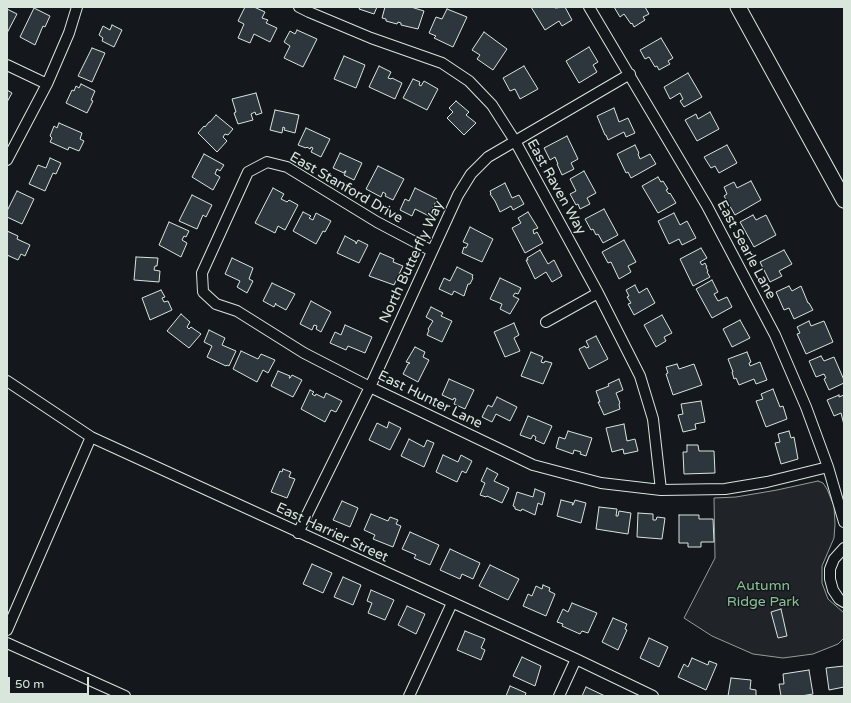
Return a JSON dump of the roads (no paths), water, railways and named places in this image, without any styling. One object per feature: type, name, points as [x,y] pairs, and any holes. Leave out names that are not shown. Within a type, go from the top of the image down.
[{"type":"main road","points":[[738,7],[844,200]]},
{"type":"street","points":[[7,160],[47,84],[69,33],[77,7]]},
{"type":"street","name":"East Raven Way","points":[[299,7],[310,10],[371,38],[442,63],[469,81],[492,105],[515,141],[598,293],[640,376],[653,419],[661,490]]},
{"type":"street","name":"East Searle Lane","points":[[589,7],[707,206],[775,335],[806,407],[828,467],[844,522]]},
{"type":"street","points":[[7,65],[47,84]]},
{"type":"street","name":"North Butterfly Way","points":[[298,533],[370,387],[458,194],[471,174],[488,157],[630,74]]},
{"type":"street","name":"East Stanford Drive","points":[[203,292],[202,273],[248,172],[267,162],[287,167],[377,222],[432,251]]},
{"type":"street","name":"East Hunter Lane","points":[[203,292],[216,304],[237,311],[304,352],[370,387],[533,465],[601,483],[661,490],[725,488],[766,482],[828,467]]},
{"type":"street","points":[[546,322],[598,293]]},
{"type":"street","name":"East Harrier Street","points":[[7,381],[91,438],[576,659],[653,696]]},
{"type":"street","points":[[7,630],[91,438]]},
{"type":"street","points":[[844,548],[834,559],[830,569],[830,580],[833,590],[839,599],[844,602]]},
{"type":"street","points":[[409,696],[452,603]]},
{"type":"street","points":[[7,643],[125,696]]},
{"type":"street","points":[[559,696],[576,659]]},
{"type":"park label","name":"Autumn Ridge Park","points":[[763,594]]}]
